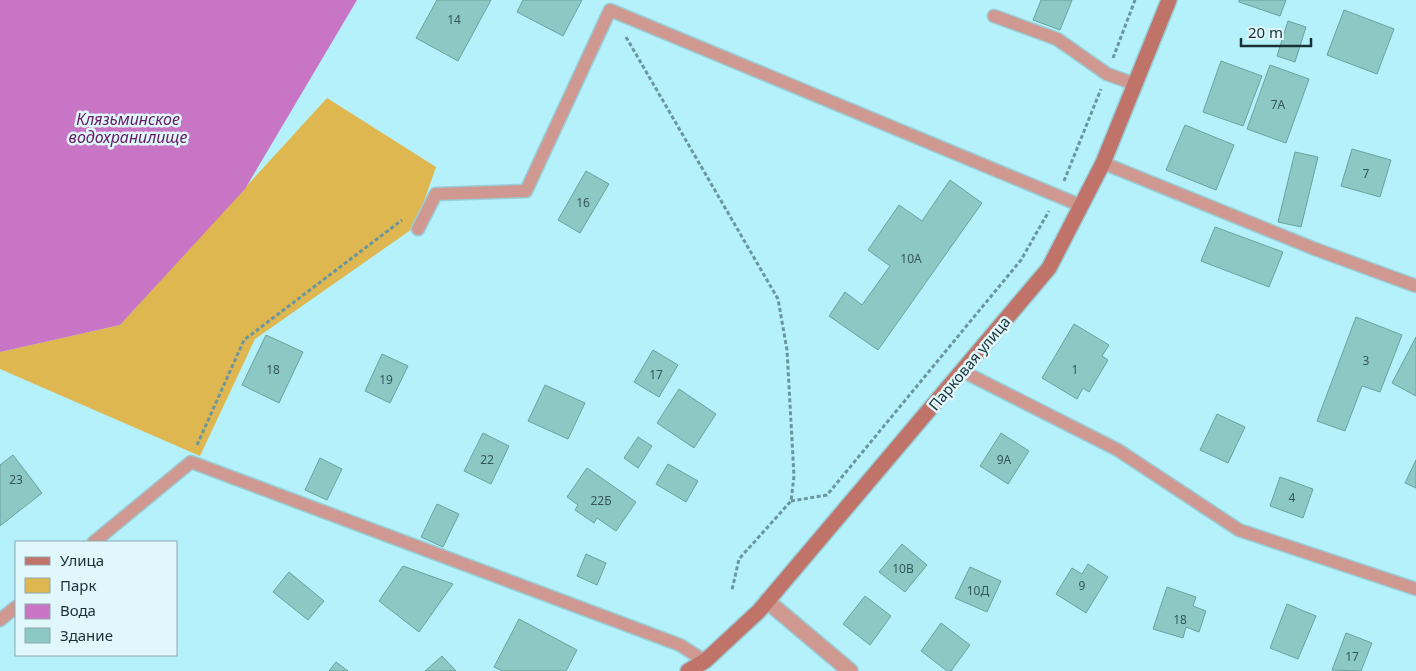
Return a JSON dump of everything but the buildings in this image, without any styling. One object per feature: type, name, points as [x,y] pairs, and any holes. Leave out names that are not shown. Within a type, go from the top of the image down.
[{"type":"street","name":"Парковая улица","points":[[688,671],[705,661],[767,602],[1048,268],[1103,163],[1169,0]]},
{"type":"street","points":[[767,602],[850,671]]},
{"type":"lane","points":[[418,229],[436,194],[526,191],[610,10],[1082,206]]},
{"type":"lane","points":[[994,16],[1057,39],[1107,74],[1135,84]]},
{"type":"lane","points":[[1103,163],[1315,250],[1416,286]]},
{"type":"lane","points":[[962,371],[1118,450],[1239,530],[1416,588]]},
{"type":"lane","points":[[95,541],[191,462],[680,645],[705,661]]},
{"type":"lane","points":[[0,620],[15,608]]},
{"type":"path","points":[[791,501],[826,495],[1021,260],[1058,196],[1135,0]]},
{"type":"path","points":[[610,10],[778,299],[787,350],[794,476],[791,501],[739,559],[732,590]]},
{"type":"path","points":[[191,462],[244,340],[406,218]]},
{"type":"green space","points":[[327,98],[436,167],[415,227],[255,339],[200,456],[0,369],[0,352],[120,325]]},
{"type":"water","name":"Клязьминское водохранилище","points":[[0,0],[357,0],[245,189],[120,325],[0,352]]}]
